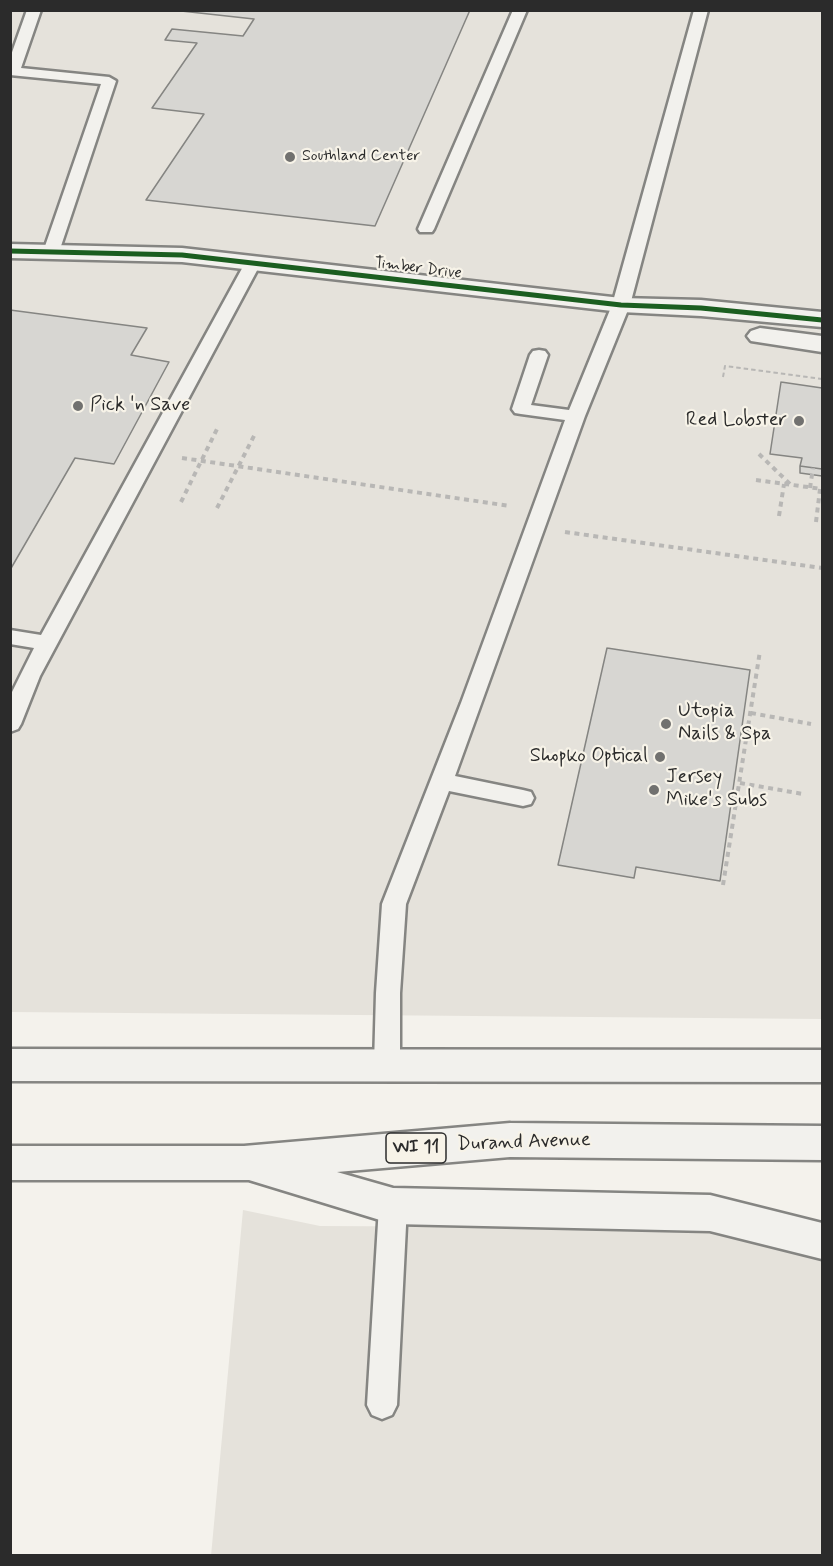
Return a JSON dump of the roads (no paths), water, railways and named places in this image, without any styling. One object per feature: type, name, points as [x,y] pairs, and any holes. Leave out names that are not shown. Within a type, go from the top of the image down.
[{"type":"main road","name":"Timber Drive","points":[[10,251],[182,255],[621,305],[701,308],[822,320]]},
{"type":"main road","name":"Timber Drive","points":[[621,305],[706,330],[822,344]]},
{"type":"main road","points":[[758,1066],[822,1047]]},
{"type":"main road","points":[[10,1065],[822,1066]]},
{"type":"main road","name":"Durand Avenue","points":[[10,1163],[244,1163],[510,1140],[822,1143]]},
{"type":"main road","points":[[244,1163],[393,1206],[710,1213],[822,1241]]},
{"type":"lane","points":[[34,10],[12,73],[109,81],[51,252]]},
{"type":"lane","points":[[426,229],[520,10]]},
{"type":"lane","points":[[387,1065],[388,993],[394,904],[478,686],[576,416],[621,305],[701,10]]},
{"type":"lane","points":[[10,724],[29,676],[46,643],[253,263]]},
{"type":"lane","points":[[539,356],[521,409],[576,416]]},
{"type":"lane","points":[[10,637],[46,643]]},
{"type":"lane","points":[[441,781],[524,798]]},
{"type":"lane","points":[[382,1405],[393,1206]]},
{"type":"place","name":"Southland Center","points":[[290,157]]},
{"type":"place","name":"Pick 'n Save","points":[[78,406]]},
{"type":"place","name":"Red Lobster","points":[[799,421]]},
{"type":"place","name":"Utopia Nails & Spa","points":[[666,724]]},
{"type":"place","name":"Shopko Optical","points":[[660,757]]},
{"type":"place","name":"Jersey Mike's Subs","points":[[654,790]]}]
